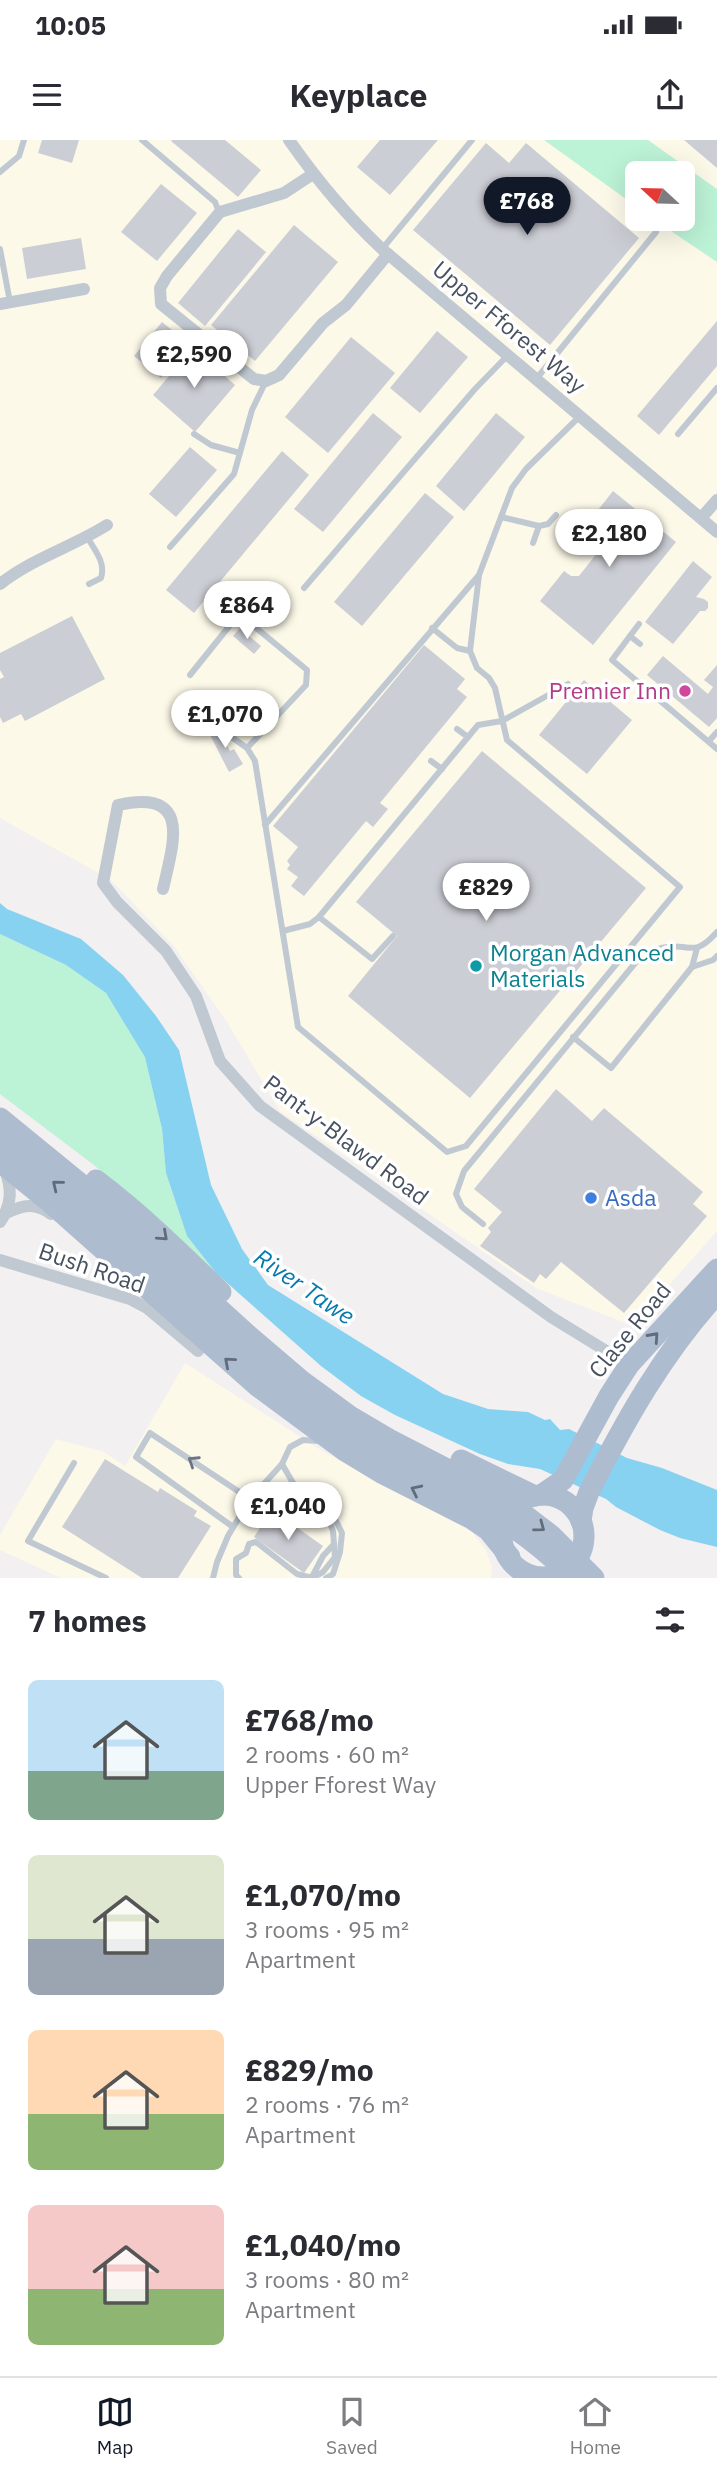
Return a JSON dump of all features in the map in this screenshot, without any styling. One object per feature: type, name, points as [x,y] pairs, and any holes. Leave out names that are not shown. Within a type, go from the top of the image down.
[{"type":"main road","points":[[0,1118],[93,1194],[302,1381],[350,1416],[484,1488],[525,1515],[551,1535],[594,1578]]},
{"type":"main road","points":[[0,1140],[83,1207],[294,1394],[343,1430],[495,1514],[541,1548],[555,1577]]},
{"type":"main road","points":[[29,1140],[68,1159],[124,1202],[280,1344],[357,1403],[396,1427],[532,1498],[560,1499],[572,1508],[591,1552],[611,1578]]},
{"type":"main road","points":[[1,1163],[257,1387],[331,1442],[383,1474],[472,1519],[488,1530],[513,1568],[533,1576],[555,1577],[575,1563],[583,1534]]},
{"type":"main road","name":"Clase Road","points":[[532,1498],[563,1480],[629,1365],[717,1269]]},
{"type":"main road","name":"Clase Road","points":[[583,1534],[589,1492],[613,1445],[644,1390],[678,1339],[717,1294]]},
{"type":"main road","points":[[513,1568],[502,1530],[506,1516],[532,1498]]},
{"type":"street","name":"Upper Fforest Way","points":[[289,140],[350,219],[385,252],[717,532]]},
{"type":"street","points":[[313,174],[284,194],[220,212],[167,276],[160,288],[161,304],[254,379],[266,381],[279,375],[323,323],[346,305],[385,252]]},
{"type":"street","points":[[5,303],[84,289]]},
{"type":"street","points":[[701,519],[717,500]]},
{"type":"street","points":[[0,584],[14,573],[107,525]]},
{"type":"street","name":"Pant-y-Blawd Road","points":[[163,889],[174,839],[175,826],[172,818],[165,809],[151,804],[136,801],[118,805],[103,883],[117,902],[166,951],[196,996],[220,1061],[260,1106],[551,1317],[629,1365]]},
{"type":"street","points":[[1,1163],[10,1184],[10,1200],[3,1217]]},
{"type":"street","points":[[3,1217],[21,1206],[43,1208],[118,1263]]},
{"type":"street","name":"Bush Road","points":[[0,1260],[130,1299],[147,1308],[198,1351]]},
{"type":"lane","points":[[0,172],[19,156],[24,140]]},
{"type":"lane","points":[[142,140],[215,202],[220,212]]},
{"type":"lane","points":[[385,252],[472,140]]},
{"type":"lane","points":[[537,378],[656,232]]},
{"type":"lane","points":[[0,249],[5,303]]},
{"type":"lane","points":[[304,588],[475,389],[509,354]]},
{"type":"lane","points":[[170,547],[234,474],[252,410],[266,381]]},
{"type":"lane","points":[[678,434],[717,388]]},
{"type":"lane","points":[[265,825],[479,575],[512,488],[526,469],[581,415]]},
{"type":"lane","points":[[194,434],[211,445],[240,453]]},
{"type":"lane","points":[[500,517],[539,526],[548,524],[556,515]]},
{"type":"lane","points":[[548,524],[555,530]]},
{"type":"lane","points":[[533,543],[539,526]]},
{"type":"lane","points":[[87,537],[101,561],[103,571],[101,578],[89,584]]},
{"type":"lane","points":[[233,738],[247,748],[255,761],[298,1027],[447,1152],[466,1146],[680,887],[507,740],[495,688],[489,678],[477,668],[470,651],[479,575]]},
{"type":"lane","points":[[219,597],[307,670],[306,685],[247,748]]},
{"type":"lane","points":[[190,675],[239,614]]},
{"type":"lane","points":[[639,624],[612,660],[717,749]]},
{"type":"lane","points":[[432,628],[457,648],[470,651]]},
{"type":"lane","points":[[630,636],[640,643]]},
{"type":"lane","points":[[283,931],[310,924],[319,917],[478,725],[502,721],[568,684]]},
{"type":"lane","points":[[457,729],[468,737]]},
{"type":"lane","points":[[709,741],[717,732]]},
{"type":"lane","points":[[431,761],[442,769]]},
{"type":"lane","points":[[319,917],[372,959],[393,936]]},
{"type":"lane","points":[[483,1224],[462,1207],[456,1194],[464,1171],[636,962],[661,948],[704,946],[717,932]]},
{"type":"lane","points":[[573,1037],[611,1068],[692,967],[697,948]]},
{"type":"lane","points":[[692,967],[713,961],[717,956]]},
{"type":"lane","points":[[233,1527],[136,1457],[150,1433],[250,1499]]},
{"type":"lane","points":[[213,1578],[217,1562],[233,1527],[250,1499],[282,1464],[290,1447],[303,1440],[331,1442]]},
{"type":"lane","points":[[74,1464],[28,1541],[106,1578]]},
{"type":"lane","points":[[282,1464],[293,1483],[335,1518],[342,1533],[340,1552],[333,1574],[326,1578]]},
{"type":"lane","points":[[239,1578],[236,1575],[236,1559],[246,1553],[249,1544],[256,1542],[297,1574],[312,1578],[323,1556],[334,1544],[333,1531],[325,1510]]},
{"type":"shaded area","points":[[0,140],[717,140],[717,1231],[633,1326],[536,1288],[280,1111],[227,1022],[173,945],[111,880],[0,818]]},
{"type":"shaded area","points":[[185,1363],[324,1452],[472,1532],[486,1550],[492,1567],[491,1578],[61,1578],[0,1550],[0,1535],[56,1439],[104,1452],[125,1466]]},
{"type":"green space","points":[[544,140],[648,140],[678,161],[625,161],[625,198]]},
{"type":"green space","points":[[695,173],[717,189],[717,262],[671,231],[695,231]]},
{"type":"green space","points":[[0,934],[66,965],[106,993],[146,1057],[162,1129],[166,1173],[187,1236],[216,1273],[94,1165],[0,1094]]},
{"type":"water","points":[[0,903],[7,909],[81,939],[123,975],[156,1016],[179,1050],[211,1185],[242,1249],[268,1285],[443,1394],[488,1409],[528,1412],[545,1420],[550,1419],[560,1430],[569,1429],[627,1458],[662,1468],[717,1490],[717,1547],[660,1530],[606,1499],[540,1469],[508,1464],[480,1454],[395,1415],[361,1396],[321,1366],[216,1273],[187,1236],[166,1173],[162,1129],[145,1057],[106,993],[66,965],[0,934]]},
{"type":"building","points":[[42,140],[79,140],[72,163],[38,153]]},
{"type":"building","points":[[172,140],[225,140],[261,170],[238,197]]},
{"type":"building","points":[[380,140],[438,140],[390,195],[357,167]]},
{"type":"building","points":[[684,140],[717,140],[717,168]]},
{"type":"building","points":[[486,143],[509,163],[526,143],[625,226],[625,231],[631,231],[639,238],[550,345],[413,230]]},
{"type":"building","points":[[161,184],[197,213],[157,261],[121,232]]},
{"type":"building","points":[[294,225],[338,262],[255,361],[211,325]]},
{"type":"building","points":[[238,229],[266,252],[205,326],[178,303]]},
{"type":"building","points":[[81,238],[86,269],[27,279],[22,248]]},
{"type":"building","points":[[717,321],[717,366],[659,435],[637,416]]},
{"type":"building","points":[[162,322],[189,344],[161,378],[134,356]]},
{"type":"building","points":[[437,331],[468,357],[420,413],[390,388]]},
{"type":"building","points":[[351,337],[395,373],[328,453],[285,417]]},
{"type":"building","points":[[193,348],[235,385],[195,432],[153,395]]},
{"type":"building","points":[[373,413],[402,437],[323,532],[294,509]]},
{"type":"building","points":[[496,413],[525,437],[464,511],[436,486]]},
{"type":"building","points":[[190,447],[217,470],[176,517],[149,494]]},
{"type":"building","points":[[282,451],[309,475],[194,613],[166,590]]},
{"type":"building","points":[[613,491],[676,542],[593,645],[540,601],[564,571],[571,576],[579,576],[601,548],[595,543],[601,536],[587,524]]},
{"type":"building","points":[[425,493],[454,517],[362,626],[334,602]]},
{"type":"building","points":[[693,561],[712,577],[696,597],[708,602],[708,608],[700,611],[673,644],[645,622]]},
{"type":"building","points":[[72,616],[105,679],[25,721],[21,714],[3,723],[0,717],[0,679],[4,677],[0,670],[0,653]]},
{"type":"building","points":[[240,628],[261,646],[254,654],[233,636]]},
{"type":"building","points":[[424,645],[465,679],[457,689],[467,697],[380,803],[388,809],[373,827],[366,821],[304,896],[291,886],[298,877],[287,869],[290,865],[287,861],[298,847],[273,826]]},
{"type":"building","name":"Premier Inn","points":[[663,656],[708,694],[713,687],[704,680],[717,665],[717,718],[709,727],[647,675]]},
{"type":"building","points":[[584,680],[632,720],[587,774],[539,735]]},
{"type":"building","points":[[216,724],[230,751],[234,749],[243,764],[229,772],[207,729]]},
{"type":"building","name":"Morgan Advanced Materials","points":[[482,751],[646,888],[470,1098],[348,996],[397,936],[356,902]]},
{"type":"building","name":"Asda","points":[[556,1089],[592,1121],[604,1108],[703,1192],[693,1204],[707,1216],[624,1313],[561,1262],[546,1279],[540,1274],[534,1283],[480,1246],[491,1232],[488,1228],[502,1212],[474,1189]]},
{"type":"building","points":[[105,1459],[158,1492],[160,1488],[197,1511],[194,1516],[211,1526],[178,1578],[142,1578],[62,1527]]},
{"type":"building","points":[[272,1510],[323,1546],[304,1573],[254,1537]]},
{"type":"place","name":"Premier Inn","points":[[685,691]]},
{"type":"place","name":"Morgan Advanced Materials","points":[[476,966]]},
{"type":"place","name":"Asda","points":[[591,1198]]},
{"type":"water label","name":"River Tawe","points":[[304,1287]]}]
